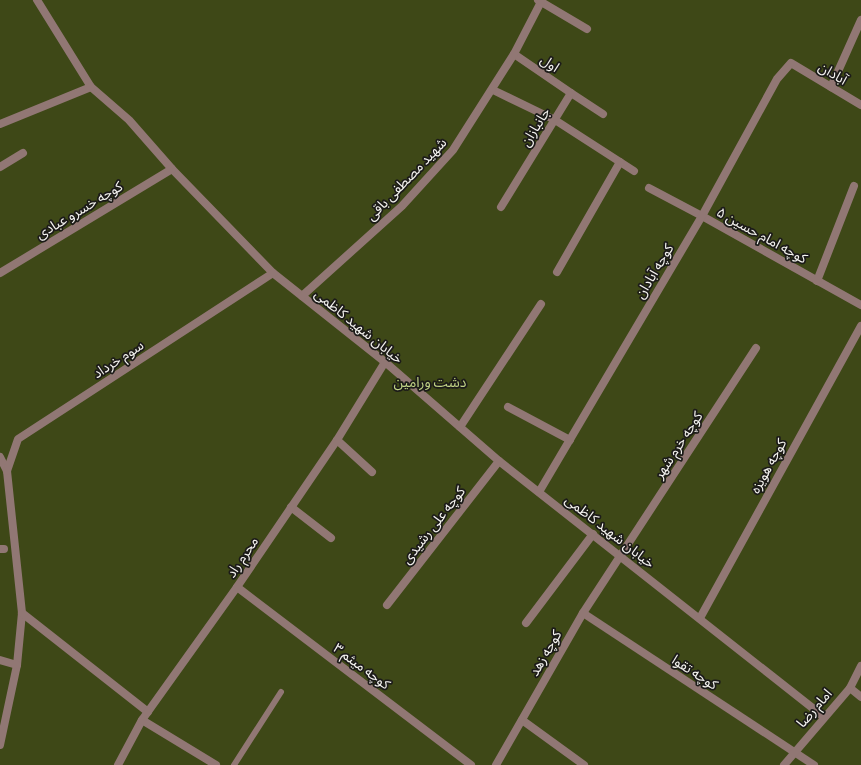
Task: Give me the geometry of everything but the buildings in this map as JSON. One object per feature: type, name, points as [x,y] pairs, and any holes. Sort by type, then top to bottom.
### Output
[{"type":"street","name":"خیابان شهید کاظمی","points":[[37,0],[91,87],[129,120],[172,169],[272,273],[385,362],[499,461],[824,717]]},
{"type":"street","points":[[540,1],[587,29]]},
{"type":"street","name":"شهید مصطفی باقی","points":[[302,296],[402,206],[453,150],[514,54],[540,1]]},
{"type":"street","points":[[830,87],[861,20]]},
{"type":"street","name":"اول","points":[[514,54],[571,93]]},
{"type":"street","name":"آبادان","points":[[791,64],[861,106]]},
{"type":"street","name":"کوچه آبادان","points":[[539,492],[702,216],[777,79],[791,64]]},
{"type":"street","points":[[0,124],[91,87]]},
{"type":"street","points":[[492,90],[555,120],[634,171]]},
{"type":"street","points":[[571,93],[603,114]]},
{"type":"street","name":"جانبازان","points":[[501,207],[571,93]]},
{"type":"street","points":[[0,167],[23,153]]},
{"type":"street","points":[[557,272],[620,162]]},
{"type":"street","name":"کوچه خسرو عبادی","points":[[0,273],[172,169]]},
{"type":"street","points":[[817,281],[854,186]]},
{"type":"street","name":"کوچه امام حسین ۵","points":[[649,188],[861,305]]},
{"type":"street","name":"سوم خرداد","points":[[7,471],[18,439],[272,273]]},
{"type":"street","points":[[460,427],[541,304]]},
{"type":"street","name":"کوچه هویزه","points":[[700,618],[861,326]]},
{"type":"street","name":"کوچه خرم شهر","points":[[621,556],[756,348]]},
{"type":"street","name":"محرم راد","points":[[118,765],[142,720],[237,587],[337,440],[385,362]]},
{"type":"street","points":[[508,407],[570,440]]},
{"type":"street","points":[[337,440],[372,472]]},
{"type":"street","points":[[0,457],[7,471],[22,613],[17,665],[0,745]]},
{"type":"street","name":"کوچه علی رشیدی","points":[[386,605],[499,461]]},
{"type":"street","points":[[291,507],[331,538]]},
{"type":"street","points":[[526,623],[593,534]]},
{"type":"street","name":"کوچه زهد","points":[[496,765],[583,614],[621,556]]},
{"type":"street","name":"کوچه میثم ۳","points":[[237,587],[471,765]]},
{"type":"street","points":[[22,613],[148,712]]},
{"type":"street","name":"کوچه تقوا","points":[[583,614],[814,765]]},
{"type":"street","points":[[0,660],[17,665]]},
{"type":"street","name":"امام رضا","points":[[784,765],[793,752],[850,688],[861,666]]},
{"type":"street","points":[[850,688],[861,697]]},
{"type":"street","points":[[142,720],[216,765]]},
{"type":"street","points":[[522,720],[584,765]]},
{"type":"lane","points":[[234,765],[281,692]]},
{"type":"green space","name":"دشت ورامین","points":[[0,0],[861,0],[861,765],[0,765]]}]
